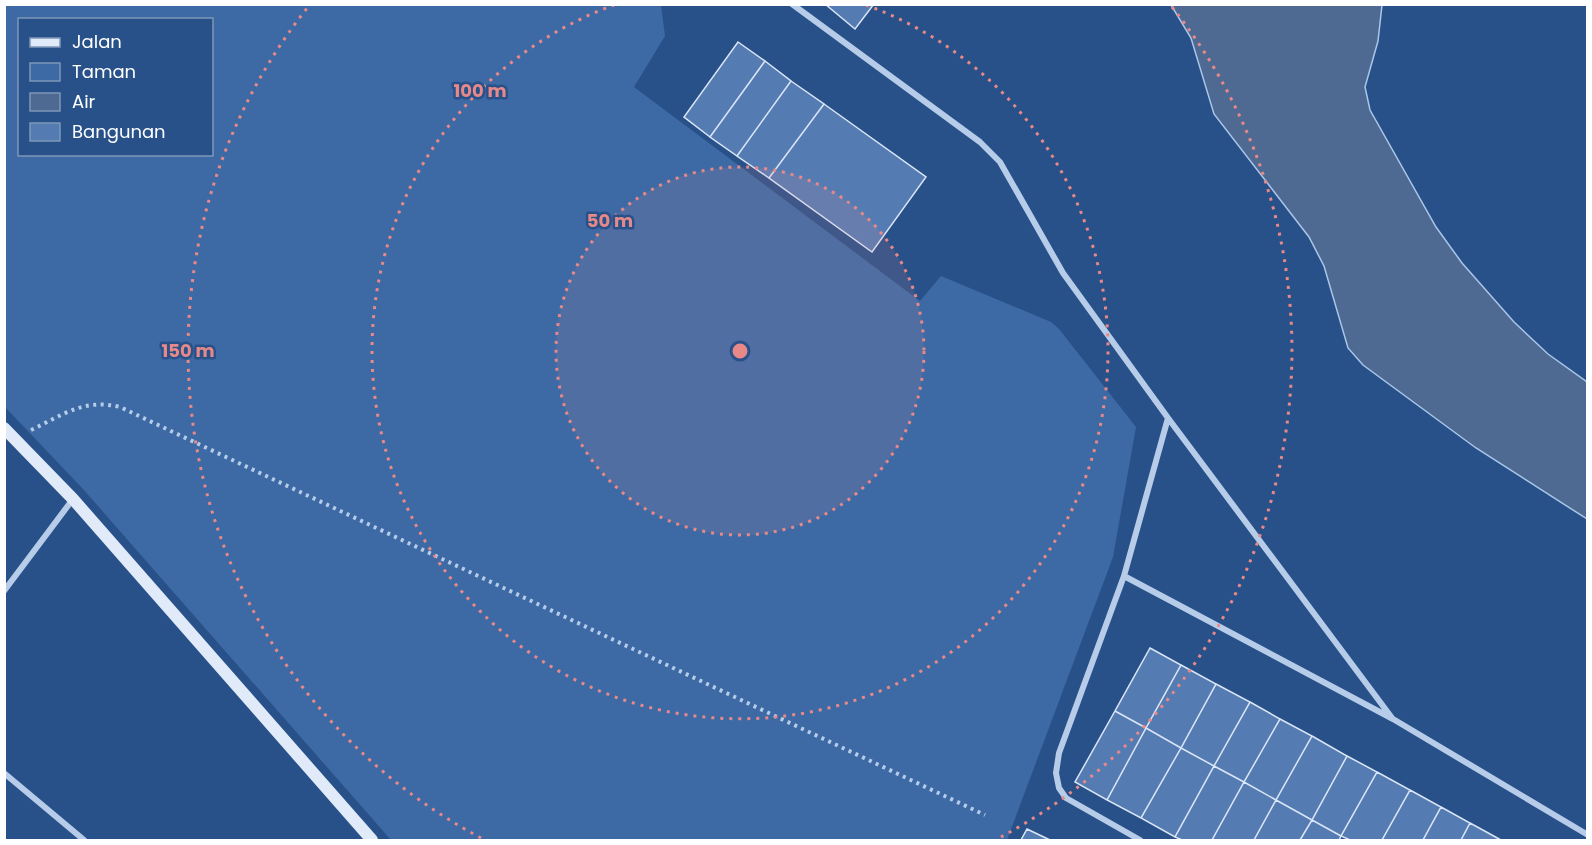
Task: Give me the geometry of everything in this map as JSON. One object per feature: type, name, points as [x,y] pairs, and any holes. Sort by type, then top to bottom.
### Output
[{"type":"main road","points":[[4,428],[73,499],[372,840]]},
{"type":"street","points":[[792,4],[980,142],[1000,162],[1063,273],[1168,418],[1393,719]]},
{"type":"street","points":[[1140,840],[1079,808],[1066,798],[1059,788],[1056,773],[1066,733],[1124,576],[1168,418]]},
{"type":"street","points":[[4,591],[73,499]]},
{"type":"street","points":[[1124,576],[1393,719],[1587,835]]},
{"type":"street","points":[[4,773],[84,840]]},
{"type":"path","points":[[14,438],[81,406],[94,403],[120,407],[985,815]]},
{"type":"green space","points":[[4,5],[661,5],[665,36],[634,87],[920,301],[941,276],[1051,322],[1059,329],[1136,427],[1113,557],[1007,840],[391,840],[83,489],[5,407]]},
{"type":"water","points":[[1171,5],[1382,5],[1378,41],[1365,87],[1370,110],[1436,227],[1462,263],[1514,322],[1548,354],[1587,382],[1587,519],[1476,448],[1363,365],[1348,348],[1324,266],[1309,237],[1214,114],[1191,38]]},
{"type":"building","points":[[825,4],[874,4],[855,29]]},
{"type":"building","points":[[738,42],[765,61],[710,137],[684,117]]},
{"type":"building","points":[[765,61],[791,81],[737,156],[710,137]]},
{"type":"building","points":[[791,81],[824,104],[769,178],[737,156]]},
{"type":"building","points":[[824,104],[926,177],[872,252],[769,178]]},
{"type":"building","points":[[1150,648],[1181,665],[1146,728],[1115,711]]},
{"type":"building","points":[[1181,665],[1216,684],[1181,748],[1146,728]]},
{"type":"building","points":[[1216,684],[1250,702],[1214,766],[1181,748]]},
{"type":"building","points":[[1250,702],[1280,719],[1244,782],[1214,766]]},
{"type":"building","points":[[1115,711],[1146,728],[1107,800],[1075,782]]},
{"type":"building","points":[[1280,719],[1312,736],[1276,800],[1244,782]]},
{"type":"building","points":[[1146,728],[1181,748],[1141,818],[1107,800]]},
{"type":"building","points":[[1312,736],[1347,756],[1312,820],[1276,800]]},
{"type":"building","points":[[1181,748],[1214,766],[1175,837],[1141,818]]},
{"type":"building","points":[[1347,756],[1377,772],[1341,836],[1312,820]]},
{"type":"building","points":[[1214,766],[1244,782],[1212,840],[1182,840],[1175,837]]},
{"type":"building","points":[[1377,772],[1410,790],[1382,840],[1350,840],[1341,836]]},
{"type":"building","points":[[1244,782],[1276,800],[1254,840],[1212,840]]},
{"type":"building","points":[[1410,790],[1441,807],[1423,840],[1382,840]]},
{"type":"building","points":[[1276,800],[1312,820],[1300,840],[1254,840]]},
{"type":"building","points":[[1441,807],[1470,823],[1461,840],[1423,840]]},
{"type":"building","points":[[1312,820],[1341,836],[1339,840],[1300,840]]},
{"type":"building","points":[[1470,823],[1501,840],[1461,840]]},
{"type":"building","points":[[1027,829],[1050,840],[1021,840]]}]
